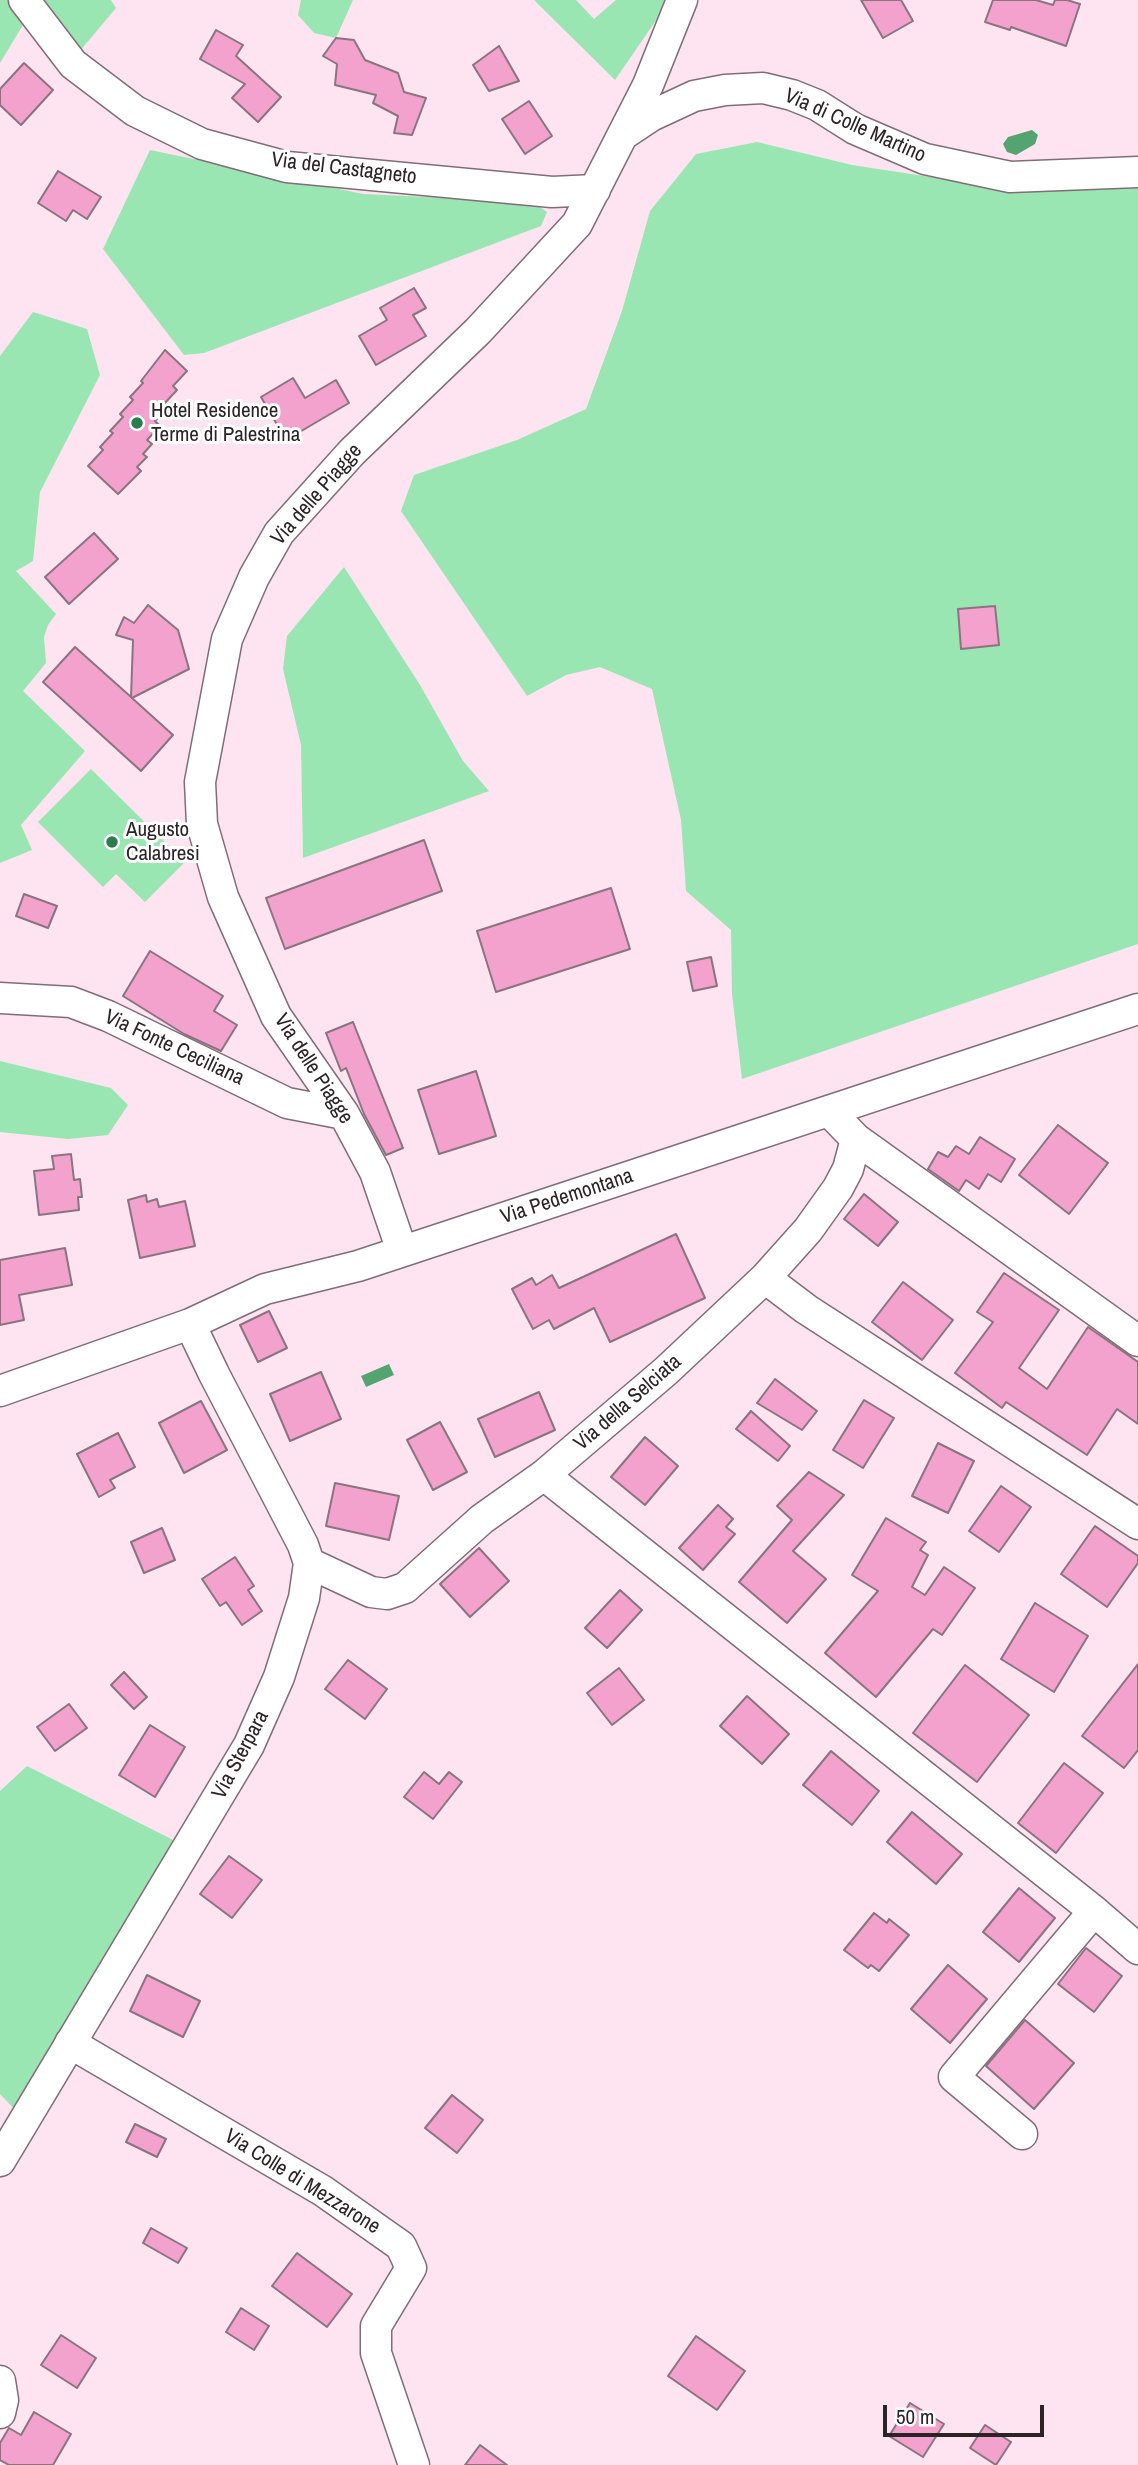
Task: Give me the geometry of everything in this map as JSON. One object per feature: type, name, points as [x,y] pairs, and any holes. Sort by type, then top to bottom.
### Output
[{"type":"street","name":"Via del Castagneto","points":[[24,0],[73,64],[135,111],[202,144],[287,167],[552,192],[594,190]]},
{"type":"street","name":"Via delle Piagge","points":[[402,1251],[375,1172],[344,1114],[276,1016],[223,897],[202,824],[200,782],[227,639],[254,577],[279,533],[352,453],[478,331],[577,224],[648,85],[682,0]]},
{"type":"street","name":"Via di Colle Martino","points":[[622,135],[651,116],[694,96],[724,90],[763,88],[817,105],[855,129],[925,159],[1010,177],[1138,172]]},
{"type":"street","name":"Via Fonte Ceciliana","points":[[0,998],[71,1002],[108,1016],[287,1103],[344,1114]]},
{"type":"street","name":"Via Pedemontana","points":[[0,1391],[190,1324],[265,1289],[347,1269],[1138,1009]]},
{"type":"street","points":[[830,1111],[856,1139],[1138,1341]]},
{"type":"street","name":"Via della Selciata","points":[[309,1563],[371,1592],[395,1592],[414,1581],[495,1509],[544,1475],[694,1346],[765,1278],[808,1230],[838,1188],[848,1168],[856,1139]]},
{"type":"street","points":[[765,1278],[806,1309],[1138,1524]]},
{"type":"street","name":"Via Sterpara","points":[[0,2161],[249,1745],[271,1699],[304,1598],[309,1563],[300,1537],[190,1324]]},
{"type":"street","points":[[544,1475],[1094,1911],[1138,1949]]},
{"type":"street","points":[[1021,2134],[954,2077],[1094,1911]]},
{"type":"street","name":"Via Colle di Mezzarone","points":[[71,2043],[323,2191],[401,2246],[411,2268],[376,2326],[376,2353],[414,2465]]},
{"type":"street","points":[[0,2381],[4,2400],[0,2413]]},
{"type":"shaded area","points":[[0,0],[8,0],[23,25],[0,63]]},
{"type":"shaded area","points":[[35,0],[111,0],[116,8],[79,52]]},
{"type":"shaded area","points":[[301,0],[353,0],[336,38],[314,33],[298,15]]},
{"type":"shaded area","points":[[534,0],[576,0],[594,19],[616,0],[670,0],[615,80]]},
{"type":"shaded area","points":[[1032,130],[1038,135],[1035,144],[1016,155],[1007,152],[1003,144],[1008,137]]},
{"type":"shaded area","points":[[757,142],[852,165],[989,186],[1138,181],[1138,944],[742,1079],[732,994],[731,930],[686,891],[681,820],[652,689],[600,667],[566,675],[527,696],[401,511],[414,475],[517,440],[586,409],[622,311],[650,211],[696,154]]},
{"type":"shaded area","points":[[150,150],[363,194],[533,202],[547,212],[541,226],[204,353],[184,355],[103,249]]},
{"type":"shaded area","points":[[33,312],[87,329],[100,375],[40,492],[33,561],[16,571],[56,614],[44,637],[46,663],[23,691],[85,751],[21,825],[32,850],[0,863],[0,356]]},
{"type":"shaded area","points":[[344,567],[420,685],[463,761],[489,791],[303,858],[301,745],[283,669],[287,636]]},
{"type":"shaded area","name":"Augusto Calabresi","points":[[91,769],[185,862],[145,902],[116,874],[103,887],[38,822]]},
{"type":"shaded area","points":[[0,1061],[111,1088],[128,1105],[108,1135],[68,1139],[0,1132]]},
{"type":"shaded area","points":[[389,1364],[394,1375],[366,1387],[361,1376]]},
{"type":"shaded area","points":[[27,1766],[179,1843],[19,2114],[0,2094],[0,1791]]},
{"type":"building","points":[[861,0],[901,0],[913,21],[883,38]]},
{"type":"building","points":[[993,0],[1036,0],[1053,5],[1055,0],[1067,0],[1080,4],[1066,46],[1011,27],[1010,30],[985,22]]},
{"type":"building","points":[[216,30],[243,45],[236,56],[281,97],[258,122],[232,98],[245,84],[200,59]]},
{"type":"building","points":[[336,38],[354,40],[365,60],[398,73],[404,92],[426,98],[412,135],[394,133],[398,116],[373,103],[376,95],[335,85],[337,64],[323,56]]},
{"type":"building","points":[[499,46],[519,81],[489,91],[473,65]]},
{"type":"building","points":[[24,63],[53,90],[21,125],[0,105],[0,89]]},
{"type":"building","points":[[529,101],[552,136],[525,154],[502,119]]},
{"type":"building","points":[[58,171],[101,197],[87,219],[73,210],[66,221],[38,203]]},
{"type":"building","points":[[414,288],[426,308],[413,315],[426,336],[376,365],[359,336],[387,320],[380,308]]},
{"type":"building","name":"Hotel Residence Terme di Palestrina","points":[[165,350],[187,371],[173,386],[177,390],[163,405],[166,409],[155,421],[160,426],[147,440],[152,444],[143,454],[147,457],[137,467],[141,471],[118,494],[88,466],[103,450],[100,447],[123,417],[120,414],[133,400],[130,397]]},
{"type":"building","points":[[293,378],[305,398],[336,380],[349,403],[286,440],[261,397]]},
{"type":"building","points":[[94,533],[118,559],[69,604],[45,577]]},
{"type":"building","points":[[148,605],[178,630],[189,669],[132,698],[173,735],[141,771],[43,682],[75,647],[131,697],[133,640],[116,635],[124,617],[134,623]]},
{"type":"building","points":[[995,606],[999,645],[961,649],[958,609]]},
{"type":"building","points":[[424,840],[442,891],[285,949],[266,898]]},
{"type":"building","points":[[611,888],[630,949],[496,992],[477,931]]},
{"type":"building","points":[[24,894],[57,906],[48,928],[16,916]]},
{"type":"building","points":[[150,951],[223,996],[214,1011],[237,1025],[221,1051],[184,1034],[123,996]]},
{"type":"building","points":[[711,957],[717,986],[693,991],[687,962]]},
{"type":"building","points":[[353,1022],[403,1148],[386,1155],[364,1114],[346,1068],[341,1071],[326,1033]]},
{"type":"building","points":[[476,1071],[496,1136],[439,1154],[418,1090]]},
{"type":"building","points":[[1058,1125],[1108,1163],[1069,1214],[1019,1175]]},
{"type":"building","points":[[980,1137],[1015,1159],[1001,1182],[988,1174],[979,1189],[966,1180],[959,1191],[928,1169],[938,1152],[948,1157],[956,1146],[969,1154]]},
{"type":"building","points":[[71,1154],[74,1180],[80,1179],[82,1197],[78,1197],[79,1210],[39,1215],[34,1171],[54,1169],[52,1156]]},
{"type":"building","points":[[864,1194],[898,1222],[878,1246],[844,1219]]},
{"type":"building","points":[[146,1195],[147,1202],[157,1199],[159,1207],[185,1201],[195,1246],[140,1258],[128,1200]]},
{"type":"building","points":[[676,1234],[705,1298],[610,1342],[594,1308],[554,1329],[549,1320],[533,1329],[512,1289],[532,1278],[536,1285],[552,1275],[559,1288]]},
{"type":"building","points":[[65,1248],[72,1285],[19,1295],[24,1320],[0,1325],[0,1260]]},
{"type":"building","points":[[1004,1273],[1059,1310],[1019,1368],[1047,1389],[1088,1327],[1138,1362],[1138,1424],[1117,1409],[1087,1455],[1006,1402],[1002,1408],[955,1373],[993,1322],[977,1312]]},
{"type":"building","points":[[903,1282],[953,1320],[922,1360],[872,1322]]},
{"type":"building","points":[[269,1311],[287,1348],[258,1362],[240,1325]]},
{"type":"building","points":[[321,1372],[341,1419],[290,1441],[270,1394]]},
{"type":"building","points":[[775,1379],[817,1411],[802,1430],[757,1403]]},
{"type":"building","points":[[539,1392],[555,1430],[495,1457],[478,1419]]},
{"type":"building","points":[[864,1400],[894,1418],[863,1468],[833,1450]]},
{"type":"building","points":[[201,1401],[227,1450],[184,1473],[159,1423]]},
{"type":"building","points":[[751,1411],[790,1446],[778,1461],[736,1429]]},
{"type":"building","points":[[440,1422],[467,1472],[433,1490],[407,1440]]},
{"type":"building","points":[[118,1433],[135,1467],[110,1480],[115,1488],[99,1497],[77,1454]]},
{"type":"building","points":[[645,1437],[678,1466],[645,1505],[611,1477]]},
{"type":"building","points":[[938,1443],[974,1461],[948,1513],[912,1496]]},
{"type":"building","points":[[809,1472],[844,1495],[793,1551],[826,1579],[787,1623],[739,1582],[792,1520],[777,1506]]},
{"type":"building","points":[[335,1483],[399,1496],[389,1540],[326,1526]]},
{"type":"building","points":[[1001,1486],[1031,1507],[999,1552],[969,1531]]},
{"type":"building","points":[[718,1505],[733,1519],[726,1527],[735,1534],[703,1570],[679,1548]]},
{"type":"building","points":[[886,1518],[926,1542],[920,1550],[928,1555],[912,1587],[925,1595],[944,1567],[975,1588],[942,1635],[933,1629],[876,1697],[825,1653],[878,1591],[852,1575]]},
{"type":"building","points":[[1095,1526],[1138,1556],[1138,1563],[1107,1607],[1061,1574]]},
{"type":"building","points":[[162,1528],[175,1560],[144,1573],[131,1542]]},
{"type":"building","points":[[479,1548],[509,1581],[470,1617],[440,1584]]},
{"type":"building","points":[[235,1557],[254,1586],[248,1590],[262,1611],[242,1625],[226,1602],[220,1606],[202,1579]]},
{"type":"building","points":[[620,1590],[642,1610],[607,1648],[585,1628]]},
{"type":"building","points":[[1035,1603],[1088,1636],[1054,1692],[1001,1659]]},
{"type":"building","points":[[348,1660],[387,1689],[365,1719],[325,1689]]},
{"type":"building","points":[[1138,1664],[1138,1750],[1124,1768],[1082,1736]]},
{"type":"building","points":[[965,1665],[1029,1715],[977,1782],[913,1733]]},
{"type":"building","points":[[619,1668],[644,1700],[612,1725],[587,1693]]},
{"type":"building","points":[[124,1672],[147,1697],[134,1709],[111,1685]]},
{"type":"building","points":[[747,1696],[789,1734],[762,1764],[720,1726]]},
{"type":"building","points":[[69,1704],[87,1728],[55,1751],[37,1727]]},
{"type":"building","points":[[150,1725],[185,1747],[155,1797],[119,1775]]},
{"type":"building","points":[[831,1751],[879,1791],[852,1825],[803,1785]]},
{"type":"building","points":[[1064,1763],[1103,1793],[1056,1853],[1018,1823]]},
{"type":"building","points":[[424,1772],[439,1784],[449,1772],[462,1782],[433,1819],[404,1797]]},
{"type":"building","points":[[912,1812],[962,1854],[936,1884],[887,1842]]},
{"type":"building","points":[[229,1856],[262,1880],[232,1918],[200,1894]]},
{"type":"building","points":[[1019,1888],[1055,1918],[1019,1962],[983,1932]]},
{"type":"building","points":[[874,1913],[887,1923],[889,1919],[909,1935],[879,1971],[871,1965],[868,1968],[844,1950]]},
{"type":"building","points":[[1086,1948],[1122,1976],[1094,2012],[1058,1984]]},
{"type":"building","points":[[948,1965],[987,1999],[950,2043],[911,2009]]},
{"type":"building","points":[[147,1975],[200,2001],[183,2037],[130,2011]]},
{"type":"building","points":[[1025,2020],[1074,2063],[1034,2109],[986,2066]]},
{"type":"building","points":[[452,2095],[483,2120],[457,2153],[425,2128]]},
{"type":"building","points":[[135,2124],[166,2139],[157,2157],[126,2142]]},
{"type":"building","points":[[151,2228],[187,2248],[178,2263],[143,2243]]},
{"type":"building","points":[[297,2253],[352,2294],[327,2327],[272,2286]]},
{"type":"building","points":[[241,2308],[269,2326],[254,2350],[226,2332]]},
{"type":"building","points":[[61,2335],[96,2358],[77,2388],[41,2365]]},
{"type":"building","points":[[696,2336],[745,2371],[717,2410],[668,2376]]},
{"type":"building","points":[[910,2403],[944,2424],[923,2457],[889,2436]]},
{"type":"building","points":[[34,2412],[71,2434],[53,2465],[9,2465],[0,2460],[0,2443],[9,2428],[21,2435]]},
{"type":"building","points":[[985,2425],[1011,2442],[996,2465],[970,2448]]},
{"type":"building","points":[[480,2445],[507,2465],[465,2465]]},
{"type":"place","name":"Hotel Residence Terme di Palestrina","points":[[137,423]]},
{"type":"place","name":"Augusto Calabresi","points":[[112,842]]}]
